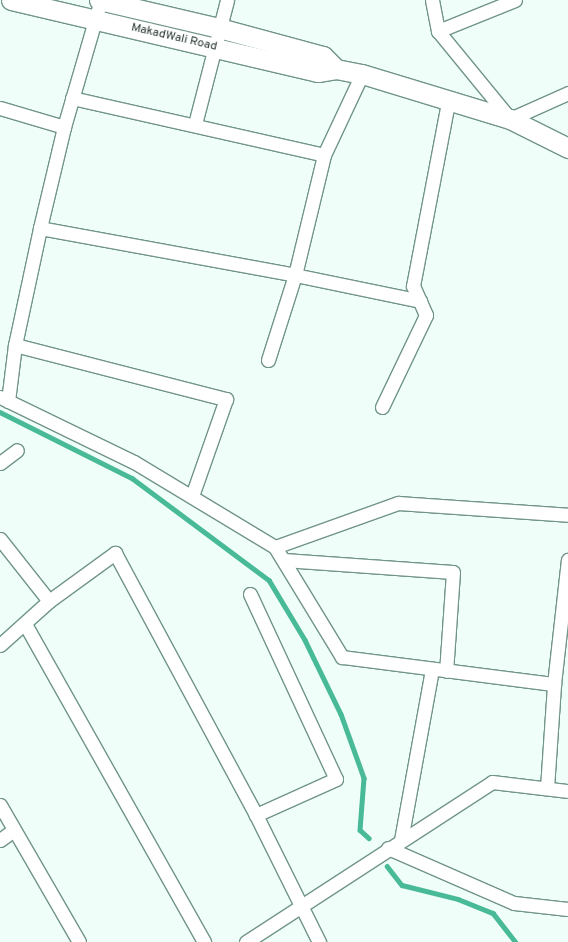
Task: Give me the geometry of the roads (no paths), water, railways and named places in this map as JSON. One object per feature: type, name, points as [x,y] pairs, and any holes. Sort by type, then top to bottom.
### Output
[{"type":"street","name":"MakadWali Road","points":[[12,0],[318,72],[336,69],[362,74],[448,102],[510,119],[568,148]]},
{"type":"street","name":"MakadWali Road","points":[[100,0],[219,28],[323,56],[336,69]]},
{"type":"street","points":[[100,0],[97,20],[64,126],[40,228],[4,399],[134,462],[275,546],[342,657],[554,684]]},
{"type":"street","points":[[195,124],[213,48],[227,0]]},
{"type":"street","points":[[432,0],[438,31],[510,119],[568,93]]},
{"type":"street","points":[[438,31],[515,0]]},
{"type":"street","points":[[268,360],[295,275],[324,155],[362,74]]},
{"type":"street","points":[[72,98],[195,124],[324,155]]},
{"type":"street","points":[[382,408],[426,314],[413,286],[448,102]]},
{"type":"street","points":[[0,108],[64,126]]},
{"type":"street","points":[[40,228],[295,275],[420,301]]},
{"type":"street","points":[[15,345],[226,399],[192,496]]},
{"type":"street","points":[[0,463],[17,450]]},
{"type":"street","points":[[275,546],[398,503],[568,515]]},
{"type":"street","points":[[0,539],[49,601]]},
{"type":"street","points":[[0,645],[49,601],[115,554],[256,815],[319,942]]},
{"type":"street","points":[[284,560],[453,572],[446,671]]},
{"type":"street","points":[[547,788],[554,684],[568,560]]},
{"type":"street","points":[[250,594],[336,778],[256,815]]},
{"type":"street","points":[[25,624],[204,942]]},
{"type":"street","points":[[401,840],[432,669]]},
{"type":"street","points":[[246,942],[300,904],[492,782],[568,791]]},
{"type":"street","points":[[0,805],[77,941]]},
{"type":"street","points":[[0,840],[14,830]]},
{"type":"street","points":[[388,848],[514,903],[568,909]]},
{"type":"waterway","points":[[0,412],[132,478],[269,580],[305,640],[341,714],[364,778],[360,830],[369,838]]},
{"type":"waterway","points":[[387,866],[402,885],[458,899],[493,913],[516,942]]}]
